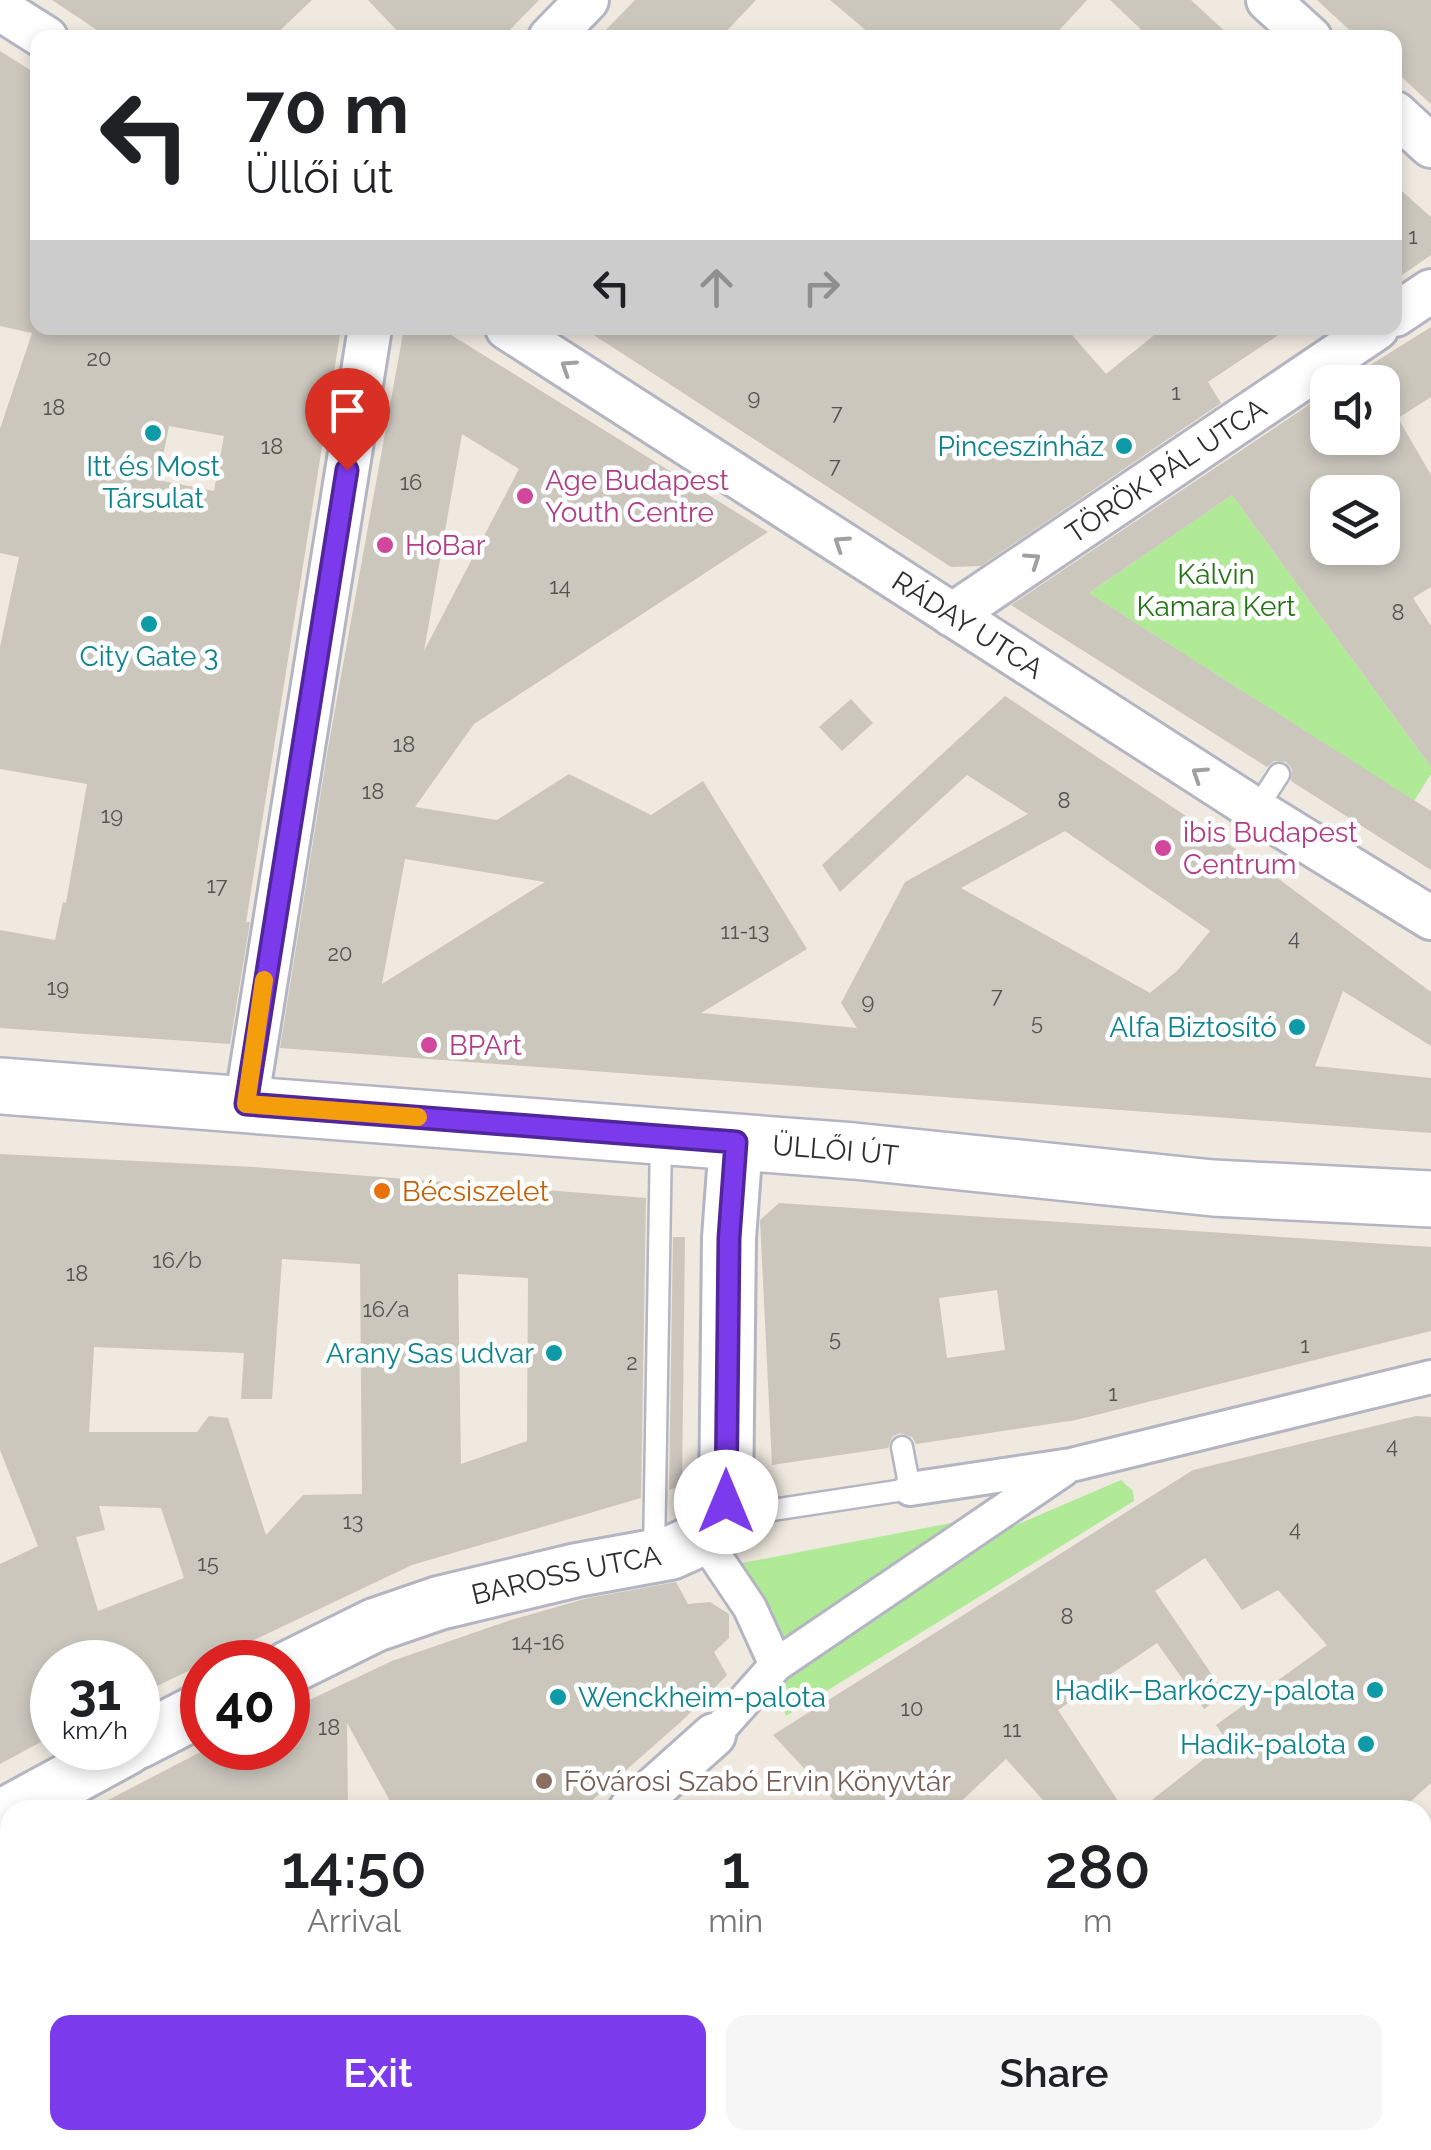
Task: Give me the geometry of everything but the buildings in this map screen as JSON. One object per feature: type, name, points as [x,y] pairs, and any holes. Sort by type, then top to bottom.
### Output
[{"type":"main road","name":"ÜLLŐI ÚT","points":[[0,1086],[736,1142],[1212,1188],[1431,1199]]},
{"type":"street","points":[[558,30],[587,0]]},
{"type":"street","points":[[1268,0],[1301,30]]},
{"type":"street","points":[[0,9],[33,30]]},
{"type":"street","points":[[1402,120],[1431,146]]},
{"type":"street","points":[[1402,310],[1431,290]]},
{"type":"street","points":[[246,1104],[369,335]]},
{"type":"street","name":"RÁDAY UTCA","points":[[518,335],[1256,810],[1431,918]]},
{"type":"street","name":"TÖRÖK PÁL UTCA","points":[[952,615],[1366,335]]},
{"type":"street","points":[[726,1502],[729,1254],[736,1142]]},
{"type":"street","points":[[910,1489],[1070,1465],[1431,1378]]},
{"type":"street","points":[[641,1800],[714,1735],[776,1665],[1070,1465]]},
{"type":"street","name":"BAROSS UTCA","points":[[310,1657],[375,1625],[438,1603],[670,1553],[699,1540],[714,1527],[726,1502]]},
{"type":"street","points":[[714,1556],[750,1608],[776,1665]]},
{"type":"street","points":[[32,1800],[87,1770]]},
{"type":"lane","points":[[1256,810],[1279,774]]},
{"type":"lane","points":[[654,1556],[661,1136]]},
{"type":"lane","points":[[726,1502],[760,1512],[910,1489],[902,1446]]},
{"type":"green space","name":"Kálvin Kamara Kert","points":[[1232,495],[1431,767],[1431,774],[1414,801],[1089,593]]},
{"type":"green space","points":[[1121,1480],[1133,1491],[1134,1501],[786,1716],[737,1564],[972,1519],[988,1537]]},
{"type":"slow traffic","points":[[264,980],[246,1104],[418,1117]]},
{"type":"place","name":"Itt és Most Társulat","points":[[153,433]]},
{"type":"place","name":"Pinceszínház","points":[[1124,446]]},
{"type":"place","name":"Age Budapest Youth Centre","points":[[525,496]]},
{"type":"place","name":"HoBar","points":[[385,545]]},
{"type":"place","name":"City Gate 3","points":[[149,624]]},
{"type":"place","name":"ibis Budapest Centrum","points":[[1163,848]]},
{"type":"place","name":"Alfa Biztosító","points":[[1297,1027]]},
{"type":"place","name":"BPArt","points":[[429,1045]]},
{"type":"place","name":"Bécsiszelet","points":[[382,1191]]},
{"type":"place","name":"Arany Sas udvar","points":[[554,1353]]},
{"type":"place","name":"Hadik–Barkóczy-palota","points":[[1375,1690]]},
{"type":"place","name":"Wenckheim-palota","points":[[558,1697]]},
{"type":"place","name":"Hadik-palota","points":[[1366,1744]]},
{"type":"place","name":"Fővárosi Szabó Ervin Könyvtár","points":[[544,1781]]},
{"type":"route","points":[[347,470],[246,1104],[736,1142],[729,1238],[726,1502]]}]
